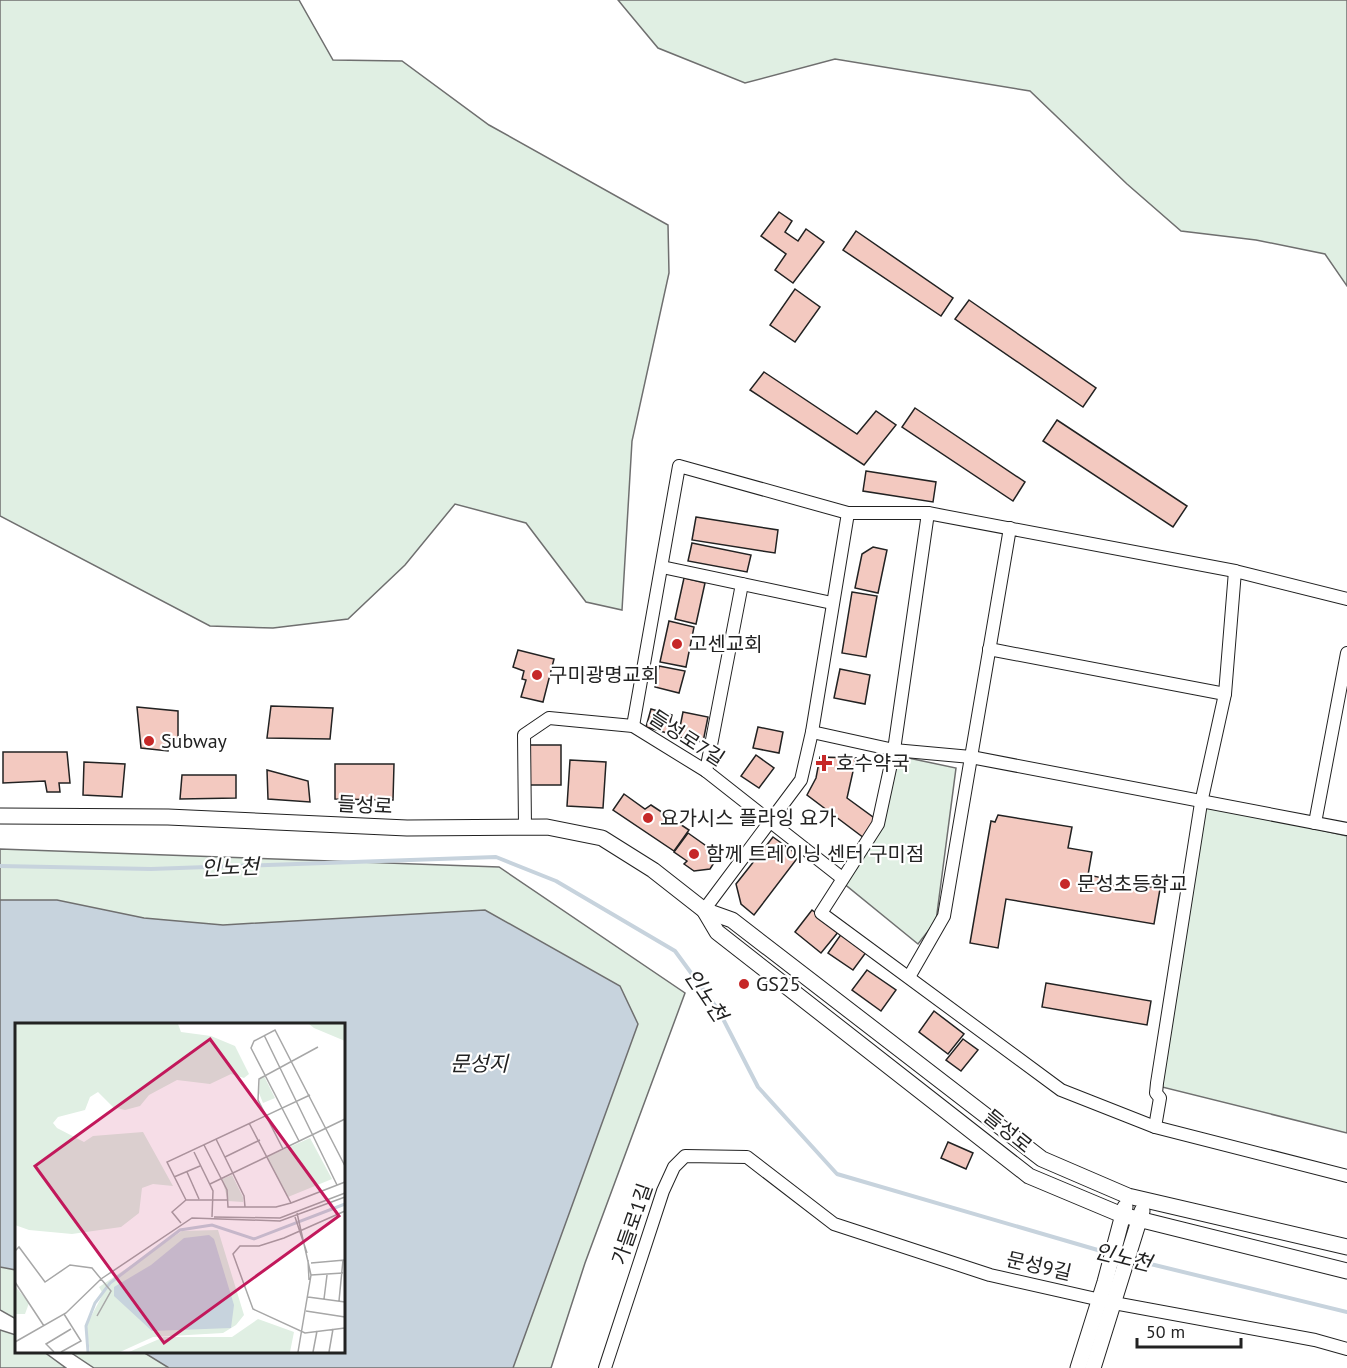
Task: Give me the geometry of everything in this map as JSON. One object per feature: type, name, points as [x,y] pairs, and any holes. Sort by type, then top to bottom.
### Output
[{"type":"street","points":[[633,726],[679,466],[848,513],[928,513],[1235,571],[1347,599]]},
{"type":"street","points":[[704,910],[768,821],[801,780],[812,732],[848,513]]},
{"type":"street","points":[[928,513],[894,750],[878,824],[821,913],[1061,1090],[1155,1127],[1347,1176]]},
{"type":"street","points":[[909,977],[944,916],[1010,528]]},
{"type":"street","points":[[662,567],[832,603]]},
{"type":"street","points":[[1155,1127],[1160,1098],[1156,1093],[1157,1083],[1201,803],[1225,694],[1235,571]]},
{"type":"street","points":[[706,771],[742,584]]},
{"type":"street","points":[[989,649],[1225,694]]},
{"type":"street","points":[[1315,823],[1347,653]]},
{"type":"street","name":"들성로7길","points":[[525,826],[524,735],[549,718],[633,726],[706,771],[842,878]]},
{"type":"street","points":[[812,732],[894,750],[971,757],[1201,803],[1347,829]]},
{"type":"street","name":"들성로","points":[[0,816],[168,817],[407,828],[525,826],[548,827],[602,838],[653,870],[704,910],[732,920],[1042,1159],[1128,1196],[1347,1247]]},
{"type":"street","name":"들성로","points":[[704,910],[717,932],[1029,1176],[1129,1225],[1347,1271]]},
{"type":"street","name":"가들로1길","points":[[605,1368],[663,1191],[674,1167],[685,1156],[747,1157]]},
{"type":"street","name":"문성9길","points":[[747,1157],[834,1224],[990,1275],[1107,1302],[1315,1340],[1347,1349]]},
{"type":"street","points":[[1128,1196],[1129,1225]]},
{"type":"street","points":[[1093,1368],[1107,1302],[1129,1225],[1145,1199]]},
{"type":"street","points":[[1078,1368],[1107,1302]]},
{"type":"green space","points":[[0,0],[299,0],[333,60],[402,61],[489,125],[668,225],[669,273],[632,441],[622,610],[586,602],[526,523],[455,504],[405,565],[348,619],[273,628],[210,626],[0,516]]},
{"type":"green space","points":[[618,0],[1347,0],[1347,286],[1325,254],[1256,240],[1181,231],[1127,184],[1030,91],[835,59],[745,83],[658,48]]},
{"type":"green space","points":[[894,755],[956,768],[936,921],[918,944],[842,882],[879,825]]},
{"type":"green space","points":[[1201,803],[1347,836],[1347,1133],[1162,1087]]},
{"type":"green space","name":"문성지","points":[[0,849],[499,867],[685,993],[585,1263],[551,1368],[94,1368],[72,1353],[345,1353],[345,1023],[15,1023],[15,1318],[0,1310]]},
{"type":"green space","points":[[0,1330],[15,1335],[15,1353],[45,1353],[66,1368],[0,1368]]},
{"type":"water","name":"문성지","points":[[0,900],[57,900],[144,918],[223,925],[485,910],[620,986],[638,1024],[513,1368],[169,1368],[145,1353],[345,1353],[345,1023],[15,1023],[15,1270],[0,1267]]},
{"type":"building","points":[[779,212],[792,221],[785,232],[798,241],[806,229],[824,242],[793,283],[775,270],[786,254],[761,236]]},
{"type":"building","points":[[856,231],[953,298],[941,316],[843,250]]},
{"type":"building","points":[[795,289],[820,307],[795,342],[770,325]]},
{"type":"building","points":[[969,300],[1096,388],[1083,407],[955,319]]},
{"type":"building","points":[[764,372],[857,434],[876,411],[896,425],[864,465],[750,390]]},
{"type":"building","points":[[915,408],[1025,482],[1013,501],[902,427]]},
{"type":"building","points":[[1057,420],[1187,506],[1173,527],[1043,441]]},
{"type":"building","points":[[866,471],[936,482],[933,502],[863,491]]},
{"type":"building","points":[[696,517],[778,530],[775,553],[692,540]]},
{"type":"building","points":[[692,543],[751,555],[747,572],[688,561]]},
{"type":"building","points":[[873,547],[887,550],[878,593],[855,588],[862,554]]},
{"type":"building","points":[[684,578],[705,583],[696,624],[675,619]]},
{"type":"building","points":[[852,592],[877,596],[866,657],[842,653]]},
{"type":"building","name":"고센교회","points":[[669,621],[694,627],[686,667],[660,662]]},
{"type":"building","name":"구미광명교회","points":[[518,650],[554,659],[543,702],[521,697],[526,680],[522,679],[524,671],[513,667]]},
{"type":"building","points":[[659,666],[685,671],[679,693],[655,687]]},
{"type":"building","points":[[840,669],[870,675],[865,704],[834,698]]},
{"type":"building","points":[[271,706],[333,708],[330,739],[267,738]]},
{"type":"building","points":[[137,707],[178,711],[178,739],[168,738],[168,751],[141,748]]},
{"type":"building","points":[[651,709],[672,715],[667,733],[646,727]]},
{"type":"building","points":[[683,712],[708,717],[703,742],[678,737]]},
{"type":"building","points":[[758,727],[783,732],[779,753],[753,748]]},
{"type":"building","points":[[524,745],[561,745],[561,785],[524,785]]},
{"type":"building","points":[[3,752],[67,752],[70,783],[59,783],[60,792],[47,792],[45,781],[3,783]]},
{"type":"building","points":[[756,755],[774,768],[759,788],[741,776]]},
{"type":"building","points":[[820,757],[856,758],[847,798],[877,820],[864,838],[807,795],[816,778]]},
{"type":"building","points":[[570,760],[606,762],[603,808],[567,806]]},
{"type":"building","points":[[84,762],[125,764],[122,797],[83,795]]},
{"type":"building","points":[[335,764],[394,764],[393,800],[335,799]]},
{"type":"building","points":[[267,770],[308,781],[310,802],[268,799]]},
{"type":"building","points":[[182,775],[236,775],[236,798],[180,799]]},
{"type":"building","points":[[624,794],[645,809],[651,805],[689,830],[674,851],[613,810]]},
{"type":"building","points":[[998,815],[1072,827],[1068,848],[1092,852],[1088,875],[1108,879],[1107,884],[1136,889],[1137,884],[1160,889],[1154,924],[1006,899],[998,948],[970,943],[991,821],[995,822]]},
{"type":"building","points":[[688,833],[719,855],[710,869],[694,871],[684,864],[687,861],[674,852]]},
{"type":"building","points":[[773,837],[799,856],[754,915],[741,904],[736,884]]},
{"type":"building","points":[[812,910],[839,931],[821,953],[795,932]]},
{"type":"building","points":[[842,933],[867,951],[853,970],[828,953]]},
{"type":"building","points":[[867,970],[896,990],[881,1011],[852,990]]},
{"type":"building","points":[[1046,983],[1151,1001],[1147,1025],[1042,1007]]},
{"type":"building","points":[[934,1011],[964,1034],[948,1054],[919,1032]]},
{"type":"building","points":[[963,1039],[978,1050],[961,1071],[946,1060]]},
{"type":"building","points":[[948,1142],[973,1153],[966,1169],[941,1158]]},
{"type":"waterway","name":"인노천","points":[[0,866],[151,869],[496,857],[556,881],[675,951],[719,1011],[758,1087],[837,1174],[1108,1253]]},
{"type":"waterway","name":"인노천","points":[[1130,1259],[1347,1312]]},
{"type":"place","name":"고센교회","points":[[677,644]]},
{"type":"place","name":"구미광명교회","points":[[537,675]]},
{"type":"place","name":"Subway","points":[[149,741]]},
{"type":"place","name":"호수약국","points":[[824,763]]},
{"type":"place","name":"요가시스 플라잉 요가","points":[[648,818]]},
{"type":"place","name":"함께 트레이닝 센터 구미점","points":[[694,854]]},
{"type":"place","name":"문성초등학교","points":[[1065,884]]},
{"type":"place","name":"GS25","points":[[744,984]]}]
